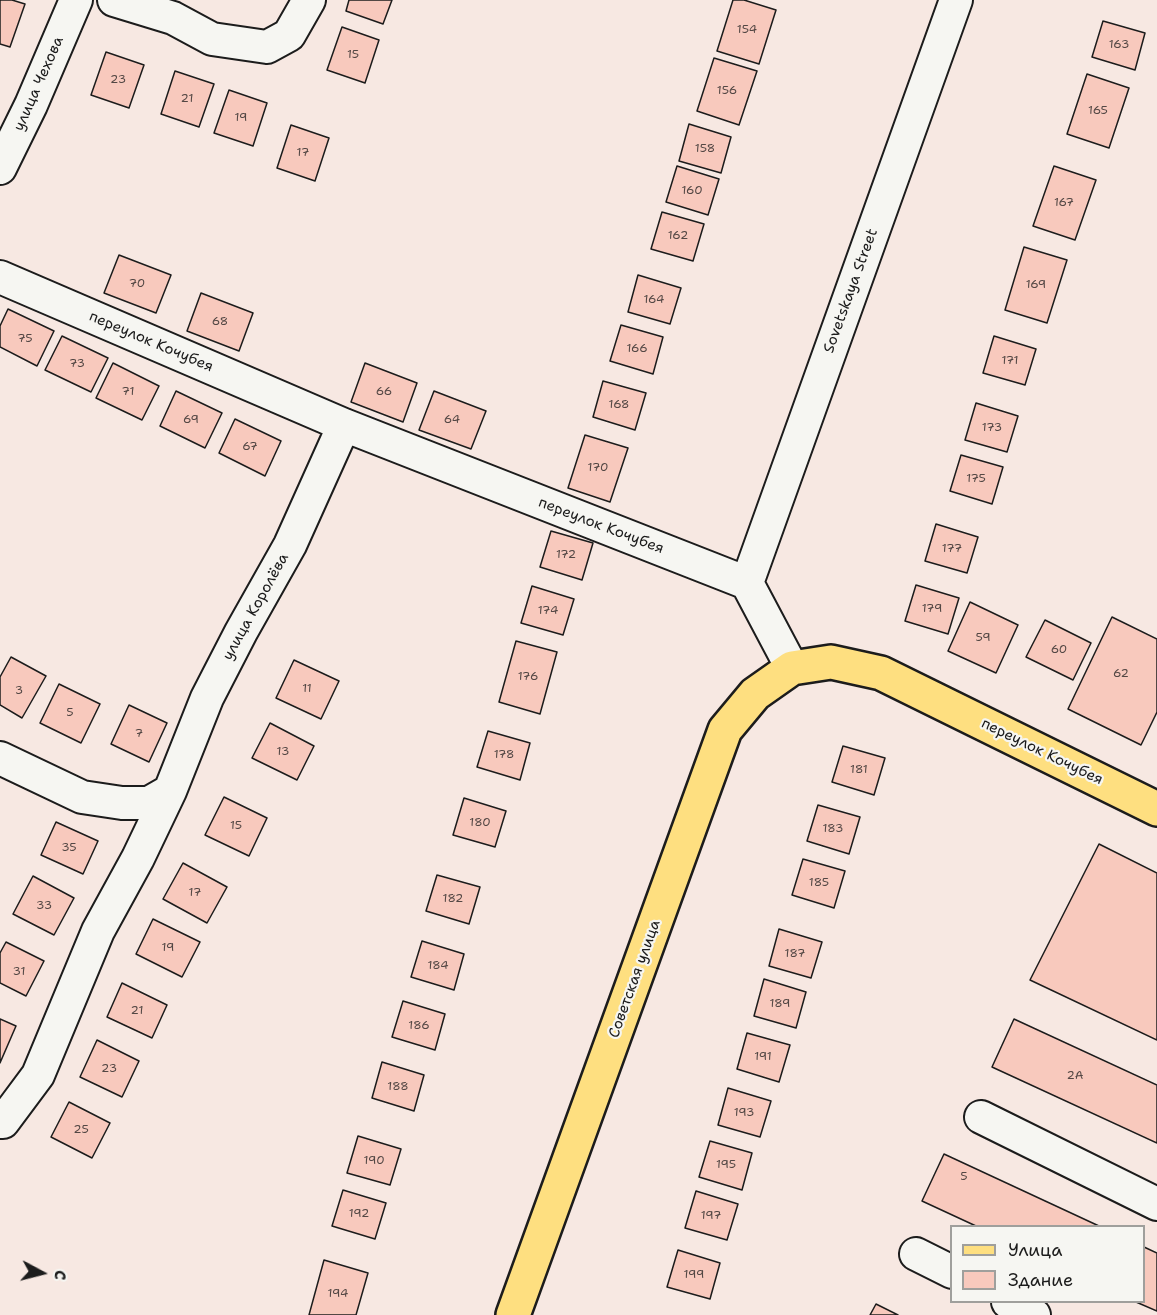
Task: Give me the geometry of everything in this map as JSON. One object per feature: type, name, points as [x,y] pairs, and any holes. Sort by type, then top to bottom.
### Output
[{"type":"main road","name":"переулок Кочубея","points":[[792,668],[831,662],[881,673],[1157,809]]},
{"type":"main road","name":"Советская улица","points":[[513,1315],[725,730],[755,694],[792,668]]},
{"type":"street","name":"улица Чехова","points":[[0,168],[31,105],[76,0]]},
{"type":"street","points":[[114,0],[172,18],[212,39],[267,47],[289,35],[309,0]]},
{"type":"street","name":"Sovetskaya Street","points":[[747,583],[956,0]]},
{"type":"street","name":"переулок Кочубея","points":[[0,277],[344,425],[747,583]]},
{"type":"street","name":"улица Королёва","points":[[0,1122],[3,1122],[38,1075],[98,931],[138,858],[170,791],[207,698],[290,545],[344,425]]},
{"type":"street","points":[[747,583],[792,668]]},
{"type":"street","points":[[0,758],[82,797],[122,803],[149,803],[170,791]]},
{"type":"street","points":[[981,1118],[1157,1204]]},
{"type":"street","points":[[916,1254],[950,1271]]},
{"type":"street","points":[[1010,1303],[1034,1315]]},
{"type":"building","points":[[0,0],[12,0],[25,4],[10,47],[0,44]]},
{"type":"building","points":[[349,0],[392,0],[383,24],[346,11]]},
{"type":"building","points":[[733,0],[744,0],[776,10],[759,64],[717,51]]},
{"type":"building","points":[[1103,21],[1145,33],[1135,70],[1092,57]]},
{"type":"building","points":[[342,27],[379,40],[365,83],[327,70]]},
{"type":"building","points":[[106,52],[144,65],[129,108],[91,95]]},
{"type":"building","points":[[714,58],[757,71],[739,125],[697,111]]},
{"type":"building","points":[[175,71],[214,84],[199,127],[161,114]]},
{"type":"building","points":[[1087,74],[1129,88],[1109,148],[1067,134]]},
{"type":"building","points":[[229,90],[267,103],[253,146],[214,133]]},
{"type":"building","points":[[689,124],[731,137],[721,173],[679,161]]},
{"type":"building","points":[[291,125],[329,138],[315,181],[277,168]]},
{"type":"building","points":[[677,166],[719,179],[708,215],[666,202]]},
{"type":"building","points":[[1054,166],[1096,180],[1075,240],[1033,226]]},
{"type":"building","points":[[662,212],[704,224],[693,261],[651,249]]},
{"type":"building","points":[[1024,247],[1067,260],[1047,323],[1005,310]]},
{"type":"building","points":[[119,255],[171,275],[156,313],[104,293]]},
{"type":"building","points":[[638,275],[681,288],[670,324],[628,312]]},
{"type":"building","points":[[201,293],[253,313],[239,351],[187,331]]},
{"type":"building","points":[[8,309],[54,331],[37,366],[0,347],[0,326]]},
{"type":"building","points":[[621,325],[663,337],[653,374],[610,361]]},
{"type":"building","points":[[62,336],[108,358],[91,392],[45,370]]},
{"type":"building","points":[[994,336],[1036,349],[1025,385],[983,373]]},
{"type":"building","points":[[113,363],[159,386],[142,420],[96,398]]},
{"type":"building","points":[[365,363],[417,383],[403,422],[351,402]]},
{"type":"building","points":[[603,381],[646,393],[635,430],[593,417]]},
{"type":"building","points":[[176,391],[222,413],[205,448],[160,426]]},
{"type":"building","points":[[434,391],[486,411],[471,449],[419,430]]},
{"type":"building","points":[[976,403],[1018,416],[1007,452],[965,440]]},
{"type":"building","points":[[235,419],[281,441],[265,476],[219,453]]},
{"type":"building","points":[[585,435],[628,448],[610,502],[568,488]]},
{"type":"building","points":[[961,455],[1003,467],[992,504],[950,491]]},
{"type":"building","points":[[936,524],[978,537],[967,573],[925,561]]},
{"type":"building","points":[[551,531],[593,543],[582,580],[540,567]]},
{"type":"building","points":[[916,585],[959,598],[948,634],[905,621]]},
{"type":"building","points":[[532,586],[574,599],[563,635],[521,623]]},
{"type":"building","points":[[970,602],[1018,625],[996,673],[948,651]]},
{"type":"building","points":[[1112,617],[1157,639],[1157,712],[1141,745],[1068,709]]},
{"type":"building","points":[[1045,620],[1091,643],[1073,680],[1026,657]]},
{"type":"building","points":[[516,641],[557,652],[540,714],[499,702]]},
{"type":"building","points":[[11,657],[46,676],[22,718],[0,705],[0,677]]},
{"type":"building","points":[[294,660],[339,681],[321,719],[276,698]]},
{"type":"building","points":[[59,684],[100,704],[81,743],[40,723]]},
{"type":"building","points":[[129,705],[167,723],[149,762],[111,744]]},
{"type":"building","points":[[270,723],[314,746],[297,780],[252,758]]},
{"type":"building","points":[[488,731],[530,743],[520,780],[477,767]]},
{"type":"building","points":[[843,746],[885,758],[874,795],[832,782]]},
{"type":"building","points":[[224,797],[267,818],[249,856],[205,835]]},
{"type":"building","points":[[464,798],[506,811],[495,847],[453,835]]},
{"type":"building","points":[[818,805],[860,817],[849,854],[807,841]]},
{"type":"building","points":[[56,822],[98,841],[83,874],[41,855]]},
{"type":"building","points":[[1099,844],[1157,873],[1157,1040],[1030,980]]},
{"type":"building","points":[[803,859],[845,871],[834,908],[792,895]]},
{"type":"building","points":[[183,863],[227,887],[207,923],[163,899]]},
{"type":"building","points":[[437,875],[480,887],[469,924],[426,911]]},
{"type":"building","points":[[33,876],[74,898],[54,935],[13,914]]},
{"type":"building","points":[[153,919],[200,942],[182,977],[136,954]]},
{"type":"building","points":[[779,929],[822,942],[811,978],[769,966]]},
{"type":"building","points":[[422,941],[464,954],[454,990],[411,977]]},
{"type":"building","points":[[6,942],[44,961],[26,996],[0,983],[0,953]]},
{"type":"building","points":[[764,979],[806,992],[796,1028],[754,1016]]},
{"type":"building","points":[[122,983],[167,1005],[152,1038],[107,1017]]},
{"type":"building","points":[[403,1001],[445,1014],[435,1050],[392,1037]]},
{"type":"building","points":[[0,1019],[16,1026],[0,1063]]},
{"type":"building","points":[[1014,1019],[1157,1085],[1157,1143],[992,1067]]},
{"type":"building","points":[[747,1033],[790,1045],[779,1082],[737,1069]]},
{"type":"building","points":[[97,1040],[139,1061],[122,1097],[80,1077]]},
{"type":"building","points":[[382,1062],[424,1075],[414,1111],[372,1098]]},
{"type":"building","points":[[728,1088],[771,1101],[760,1137],[718,1125]]},
{"type":"building","points":[[69,1102],[110,1123],[92,1158],[51,1137]]},
{"type":"building","points":[[358,1136],[401,1149],[390,1185],[347,1173]]},
{"type":"building","points":[[710,1141],[752,1153],[742,1190],[699,1177]]},
{"type":"building","points":[[944,1154],[1097,1225],[974,1225],[922,1201]]},
{"type":"building","points":[[343,1190],[386,1203],[375,1239],[332,1226]]},
{"type":"building","points":[[696,1191],[738,1204],[727,1240],[685,1228]]},
{"type":"building","points":[[1145,1247],[1157,1253],[1157,1311],[1138,1303],[1145,1303]]},
{"type":"building","points":[[678,1250],[720,1263],[710,1299],[667,1287]]},
{"type":"building","points":[[324,1260],[368,1273],[356,1315],[309,1315]]},
{"type":"building","points":[[876,1304],[898,1315],[870,1315]]}]
